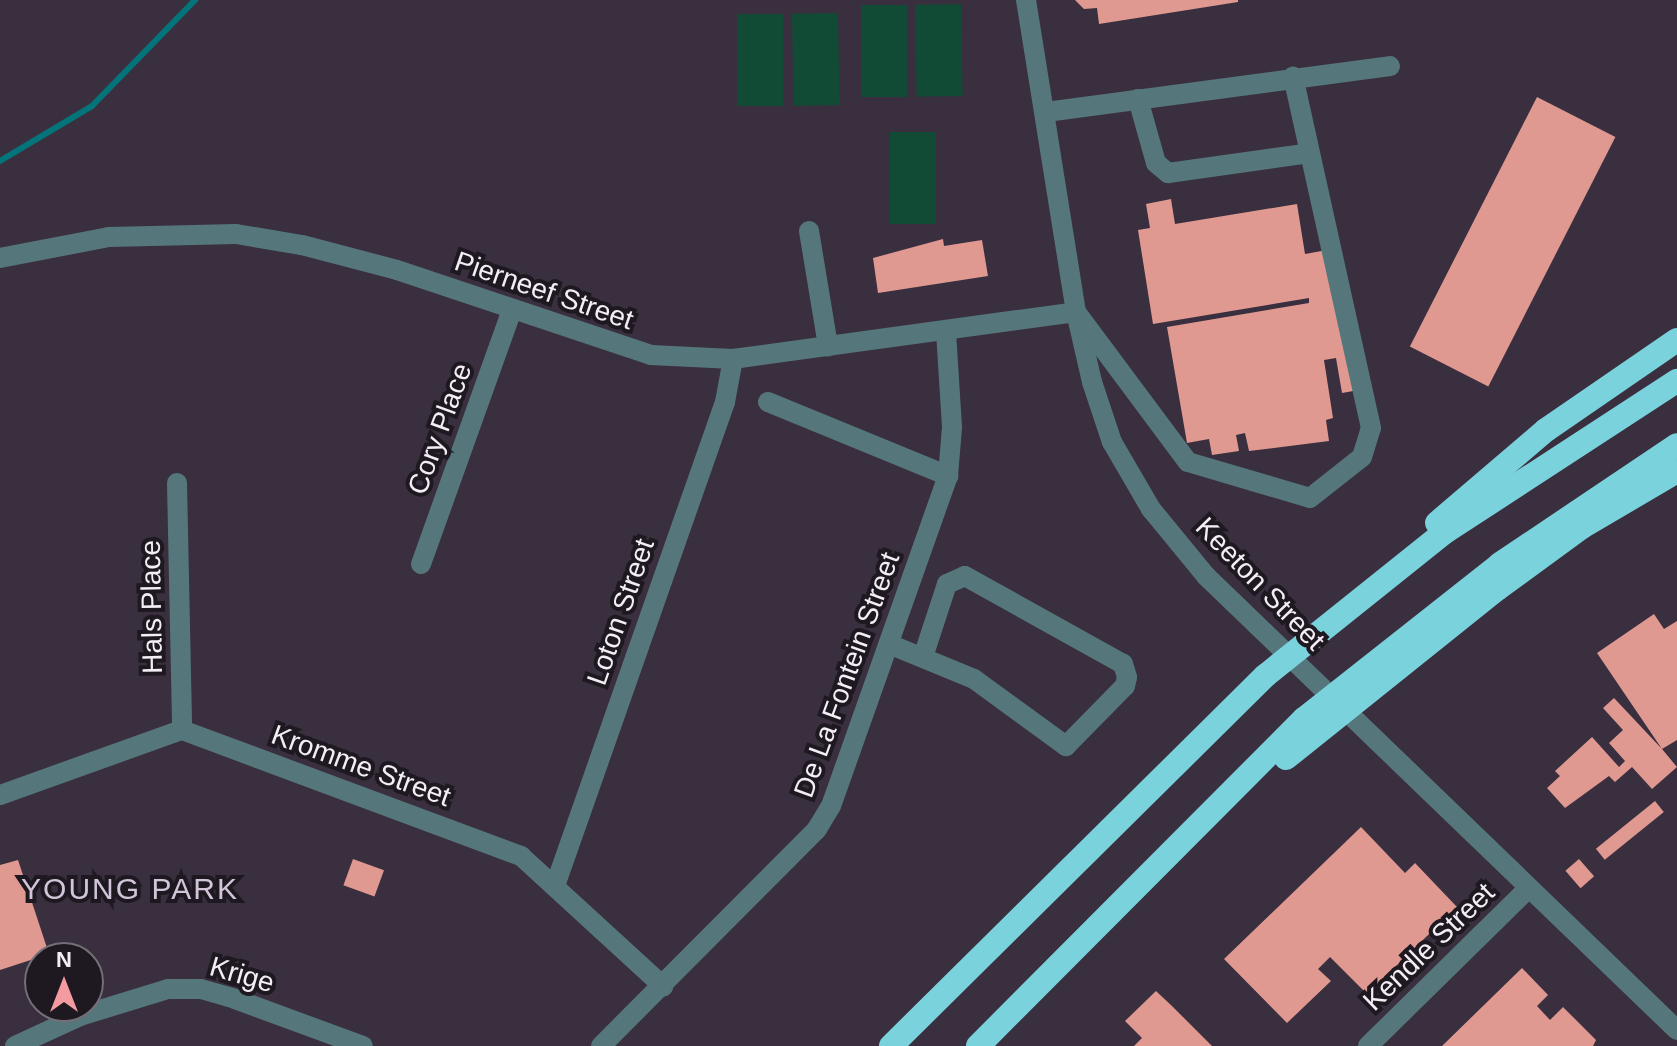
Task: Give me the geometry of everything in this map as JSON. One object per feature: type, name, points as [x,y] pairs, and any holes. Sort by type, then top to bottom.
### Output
[{"type":"highway","points":[[1349,608],[1461,500],[1546,430],[1677,340]]},
{"type":"highway","points":[[891,1046],[1265,676],[1445,532],[1677,381]]},
{"type":"highway","points":[[978,1046],[1312,724],[1500,564],[1677,445]]},
{"type":"highway","points":[[1368,676],[1582,527],[1677,471]]},
{"type":"street","name":"Keeton Street","points":[[1026,0],[1076,312],[1112,442],[1151,509],[1206,576],[1677,1030]]},
{"type":"street","points":[[1046,112],[1390,66]]},
{"type":"street","points":[[1076,312],[1188,462],[1301,498],[1319,494],[1362,457],[1371,428],[1293,77]]},
{"type":"street","points":[[1138,99],[1156,163],[1168,173],[1310,153]]},
{"type":"street","points":[[809,231],[828,346]]},
{"type":"street","name":"Pierneef Street","points":[[0,258],[109,237],[236,234],[339,254],[633,352],[733,359],[1076,312]]},
{"type":"street","name":"Cory Place","points":[[421,564],[511,312]]},
{"type":"street","name":"De La Fontein Street","points":[[601,1046],[825,818],[948,476],[952,427],[946,331]]},
{"type":"street","name":"Loton Street","points":[[556,883],[725,402],[733,359]]},
{"type":"street","points":[[768,402],[948,476]]},
{"type":"street","name":"Hals Place","points":[[177,483],[182,730]]},
{"type":"street","points":[[889,644],[984,685],[1066,746],[1125,686],[1127,677],[1115,659],[965,576],[947,584],[923,657]]},
{"type":"street","points":[[0,795],[182,730]]},
{"type":"street","name":"Kromme Street","points":[[182,730],[512,852],[556,883],[663,986]]},
{"type":"street","name":"Kendle Street","points":[[1368,1046],[1528,889]]},
{"type":"street","name":"Krige","points":[[15,1046],[132,998],[179,989],[235,999],[363,1046]]},
{"type":"green space","points":[[961,4],[963,96],[917,97],[915,5]]},
{"type":"green space","points":[[861,5],[907,5],[907,97],[861,97]]},
{"type":"green space","points":[[838,13],[840,105],[794,106],[792,14]]},
{"type":"green space","points":[[737,14],[783,14],[783,106],[737,106]]},
{"type":"green space","points":[[890,132],[936,132],[936,224],[890,224]]},
{"type":"building","points":[[1075,0],[1238,2],[1099,24],[1097,8],[1084,9]]},
{"type":"building","points":[[1537,97],[1615,137],[1488,386],[1410,346]]},
{"type":"building","points":[[1171,199],[1175,224],[1297,204],[1305,254],[1327,250],[1359,390],[1342,393],[1336,358],[1324,360],[1333,418],[1326,420],[1329,441],[1249,451],[1245,433],[1236,435],[1239,451],[1212,455],[1209,439],[1187,443],[1167,327],[1309,303],[1309,298],[1153,324],[1138,230],[1150,228],[1146,204]]},
{"type":"building","points":[[943,239],[944,246],[982,240],[988,276],[878,293],[873,258]]},
{"type":"building","points":[[1654,614],[1664,629],[1677,621],[1677,740],[1662,749],[1597,653]]},
{"type":"building","points":[[1614,698],[1677,767],[1652,789],[1632,767],[1615,782],[1609,776],[1565,808],[1547,788],[1560,776],[1555,771],[1592,737],[1619,767],[1625,761],[1609,743],[1623,730],[1603,708]]},
{"type":"building","points":[[1655,801],[1664,812],[1605,860],[1596,849]]},
{"type":"building","points":[[1361,827],[1405,873],[1415,863],[1457,907],[1367,994],[1330,957],[1318,969],[1331,981],[1287,1023],[1224,959]]},
{"type":"building","points":[[353,859],[384,870],[374,897],[343,885]]},
{"type":"building","points":[[1579,859],[1594,876],[1581,888],[1565,871]]},
{"type":"building","points":[[18,860],[45,942],[24,942],[24,962],[0,970],[0,865]]},
{"type":"building","points":[[1522,968],[1548,995],[1537,1006],[1550,1020],[1563,1007],[1596,1040],[1593,1046],[1442,1046]]},
{"type":"building","points":[[1156,991],[1212,1046],[1134,1046],[1142,1038],[1125,1021]]},
{"type":"waterway","points":[[0,161],[92,106],[195,0]]},
{"type":"district","name":"YOUNG PARK","points":[[130,889]]}]
